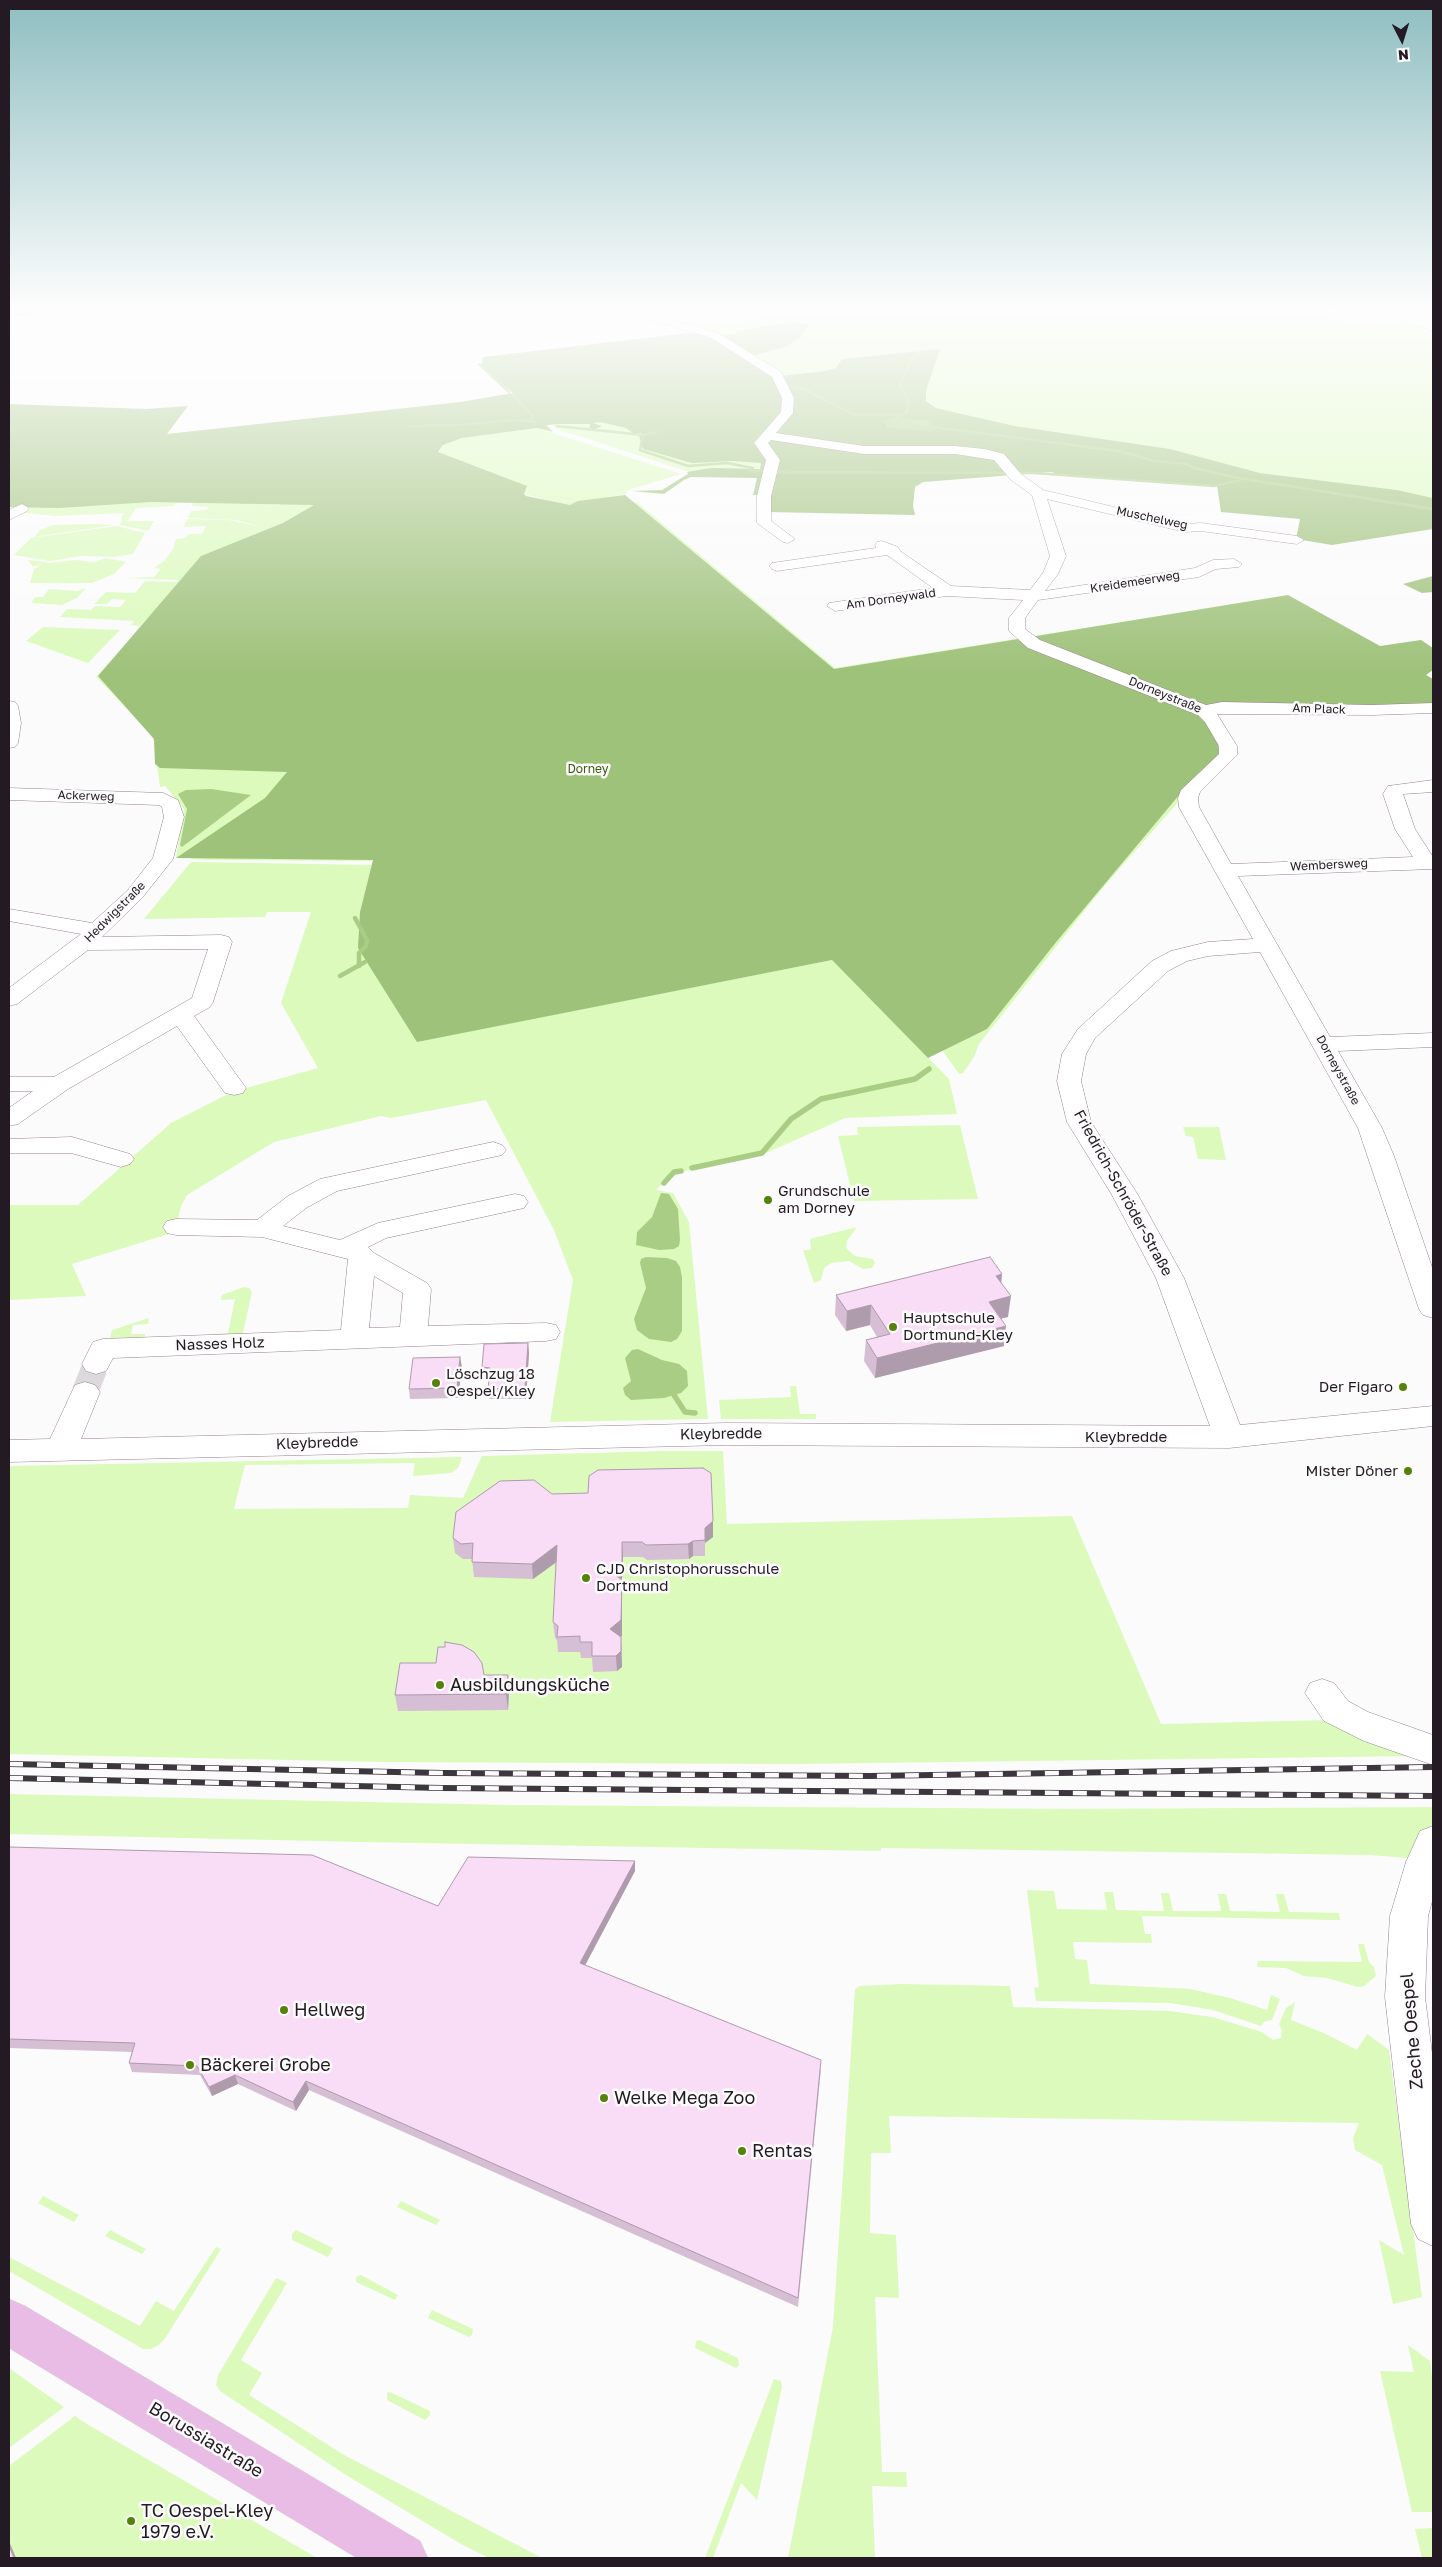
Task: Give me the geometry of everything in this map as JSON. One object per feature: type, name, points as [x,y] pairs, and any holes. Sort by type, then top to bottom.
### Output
[{"type":"main road","name":"Borussiastraße","points":[[9,2322],[403,2558]]},
{"type":"street","points":[[773,431],[761,443],[773,460],[764,496],[764,523],[788,540]]},
{"type":"street","points":[[769,436],[864,450],[955,450],[985,452],[999,457],[1015,475],[1038,493]]},
{"type":"street","name":"Muschelweg","points":[[1038,493],[1185,528],[1201,527],[1297,540]]},
{"type":"street","name":"Dorneystraße","points":[[1038,493],[1058,556],[1050,574],[1016,623],[1017,631],[1034,644],[1204,711],[1212,719],[1228,752],[1226,759],[1191,790],[1188,798],[1189,807],[1366,1120],[1382,1156],[1433,1309]]},
{"type":"street","points":[[9,516],[22,508]]},
{"type":"street","name":"Am Dorneywald","points":[[777,566],[888,547],[948,591]]},
{"type":"street","name":"Kreidemeerweg","points":[[1036,594],[1046,596],[1199,572],[1213,565],[1234,564]]},
{"type":"street","name":"Am Dorneywald","points":[[836,606],[948,591],[1036,594]]},
{"type":"street","points":[[9,706],[12,723],[9,742]]},
{"type":"street","name":"Am Plack","points":[[1204,711],[1222,707],[1372,710],[1433,708]]},
{"type":"street","points":[[1433,786],[1400,789],[1396,790],[1393,794],[1406,829],[1427,863],[1433,883]]},
{"type":"street","name":"Ackerweg","points":[[9,794],[163,799]]},
{"type":"street","name":"Hedwigstraße","points":[[9,999],[90,937],[135,894],[163,859],[174,817],[171,804],[163,799]]},
{"type":"street","name":"Wembersweg","points":[[1226,870],[1366,863],[1427,863]]},
{"type":"street","points":[[9,915],[90,937],[222,942],[202,1002],[59,1084],[9,1119]]},
{"type":"street","name":"Friedrich-Schröder-Straße","points":[[1229,1437],[1170,1278],[1130,1203],[1080,1122],[1068,1081],[1074,1054],[1086,1034],[1160,966],[1179,956],[1208,949],[1266,945]]},
{"type":"street","points":[[181,1015],[234,1088]]},
{"type":"street","points":[[1324,1044],[1433,1040]]},
{"type":"street","points":[[9,1084],[59,1084]]},
{"type":"street","points":[[9,1146],[72,1145],[121,1159]]},
{"type":"street","points":[[262,1229],[297,1202],[329,1185],[493,1150]]},
{"type":"street","points":[[354,1338],[353,1254],[378,1231],[515,1202]]},
{"type":"street","points":[[176,1227],[245,1227],[262,1229],[353,1254],[417,1289],[413,1336]]},
{"type":"street","name":"Nasses Holz","points":[[96,1364],[103,1349],[546,1332]]},
{"type":"street","points":[[61,1450],[85,1392]]},
{"type":"street","name":"Kleybredde","points":[[9,1451],[726,1434],[1229,1437],[1433,1416]]},
{"type":"street","points":[[1322,1693],[1336,1711],[1356,1722],[1376,1731],[1433,1750]]},
{"type":"street","name":"Zeche Oespel","points":[[1433,1842],[1424,1862],[1409,1916],[1405,1997],[1433,2224]]},
{"type":"green space","name":"Dorney","points":[[9,431],[150,431],[167,434],[196,431],[484,431],[446,434],[424,448],[523,496],[558,503],[524,494],[526,486],[438,453],[443,445],[462,438],[516,431],[546,431],[681,474],[628,490],[626,494],[606,497],[638,503],[835,668],[1283,596],[1433,687],[1433,706],[1358,707],[1209,703],[1196,709],[1218,747],[1219,756],[1105,885],[979,1044],[974,1057],[963,1073],[959,1074],[902,992],[859,943],[494,1026],[832,960],[949,1079],[957,1114],[845,1118],[766,1153],[672,1174],[656,1190],[673,1193],[689,1222],[708,1419],[550,1422],[573,1280],[554,1230],[486,1100],[391,1118],[381,1116],[274,1142],[187,1195],[181,1206],[175,1232],[72,1264],[86,1296],[9,1300],[9,1205],[78,1205],[171,1123],[232,1092],[318,1068],[281,1003],[311,912],[267,912],[265,917],[144,919],[191,862],[372,865],[360,912],[386,861],[207,860],[192,859],[188,857],[186,852],[176,858],[184,809],[165,786],[160,787],[153,734],[96,677],[140,629],[149,616],[140,626],[131,625],[134,621],[60,617],[67,609],[91,610],[95,606],[120,607],[126,600],[112,599],[107,604],[94,604],[106,592],[135,593],[145,581],[177,582],[179,580],[126,578],[154,577],[161,569],[154,568],[164,561],[173,549],[176,539],[185,538],[189,534],[202,534],[206,526],[183,527],[188,519],[229,520],[262,527],[237,520],[188,518],[191,511],[206,510],[209,507],[192,506],[193,503],[136,508],[128,521],[154,521],[148,531],[120,525],[123,513],[55,516],[16,512],[32,509],[9,508]]},
{"type":"green space","name":"Dorney","points":[[9,431],[169,431],[167,434],[196,431],[516,431],[462,438],[443,445],[438,452],[527,486],[524,494],[526,496],[570,505],[578,501],[625,495],[834,669],[1288,595],[1380,646],[1421,640],[1433,648],[1433,670],[1426,675],[1433,679],[1433,706],[1210,704],[1193,709],[1201,715],[1218,743],[1219,757],[1185,788],[1057,941],[987,1029],[928,1058],[832,960],[417,1042],[358,948],[360,912],[373,860],[176,858],[265,798],[287,772],[160,768],[155,764],[154,739],[98,676],[201,556],[283,523],[314,505],[151,502],[59,508],[9,507]]},
{"type":"green space","name":"Dorney","points":[[563,431],[749,431],[767,468],[689,472]]},
{"type":"green space","name":"Dorney","points":[[630,431],[1047,431],[1170,449],[1260,473],[1397,490],[1433,498],[1433,529],[1332,545],[1296,539],[1300,519],[1221,512],[1217,486],[1058,475],[1052,472],[923,482],[915,487],[913,506],[915,515],[768,512],[768,495],[753,495],[757,478],[691,477],[664,494],[632,491],[662,490],[688,474],[687,472],[711,468],[760,469],[761,463],[733,461],[692,463],[643,449],[639,436],[642,433],[633,433]]},
{"type":"green space","points":[[1047,431],[1433,431],[1433,498],[1397,490],[1260,473],[1170,449]]},
{"type":"green space","points":[[53,525],[114,525],[34,537],[40,530]]},
{"type":"green space","points":[[117,526],[145,533],[133,554],[114,557],[80,556],[50,561],[14,555],[31,538]]},
{"type":"green space","points":[[106,558],[126,562],[114,574],[92,583],[30,583],[34,569],[41,564],[33,567],[28,560],[48,562],[46,563],[76,560],[94,562]]},
{"type":"green space","points":[[1433,576],[1433,592],[1422,593],[1403,584]]},
{"type":"green space","points":[[86,588],[77,598],[62,605],[31,603],[35,597],[43,597],[49,589],[77,591]]},
{"type":"green space","points":[[43,627],[120,630],[88,663],[26,641]]},
{"type":"green space","points":[[960,1125],[978,1199],[854,1201],[838,1136],[858,1135],[857,1127]]},
{"type":"green space","points":[[1183,1127],[1219,1127],[1226,1160],[1198,1159],[1193,1137],[1186,1136]]},
{"type":"green space","points":[[857,1227],[847,1241],[846,1248],[855,1256],[873,1259],[875,1263],[872,1268],[863,1269],[849,1261],[831,1263],[824,1268],[821,1280],[814,1283],[803,1250],[811,1250],[810,1239]]},
{"type":"green space","points":[[244,1287],[249,1288],[252,1292],[242,1337],[212,1338],[213,1334],[228,1333],[235,1299],[221,1300],[222,1295]]},
{"type":"green space","points":[[149,1318],[148,1324],[133,1325],[131,1334],[145,1334],[145,1337],[110,1338],[112,1330]]},
{"type":"green space","points":[[790,1386],[796,1386],[800,1414],[816,1414],[816,1419],[721,1419],[719,1400],[791,1397]]},
{"type":"green space","points":[[723,1451],[727,1524],[1072,1516],[1161,1724],[1327,1720],[1417,1756],[793,1764],[384,1762],[9,1754],[9,1466],[462,1457],[458,1468],[451,1473],[413,1476],[415,1463],[245,1465],[234,1509],[408,1508],[410,1495],[463,1498],[482,1456]]},
{"type":"green space","points":[[9,1794],[504,1805],[1073,1809],[1433,1807],[1433,1826],[1418,1859],[1370,1855],[881,1848],[881,1851],[362,1842],[9,1834]]},
{"type":"green space","points":[[1027,1890],[1054,1891],[1057,1909],[1107,1910],[1104,1892],[1113,1892],[1116,1910],[1164,1911],[1161,1893],[1169,1893],[1173,1911],[1221,1911],[1218,1894],[1226,1894],[1230,1911],[1280,1912],[1276,1894],[1284,1894],[1289,1912],[1339,1913],[1340,1920],[1142,1916],[1145,1934],[1151,1934],[1152,1943],[1073,1942],[1075,1959],[1087,1960],[1090,1984],[1190,1989],[1230,1998],[1267,2010],[1271,1995],[1280,1999],[1272,2020],[1265,2021],[1261,2026],[1213,2010],[1170,2003],[1036,2001],[1034,1988],[1039,1987]]},
{"type":"green space","points":[[1358,1944],[1364,1944],[1369,1962],[1374,1967],[1376,1976],[1364,1986],[1358,1987],[1327,1978],[1304,1976],[1286,1968],[1257,1967],[1258,1961],[1362,1962]]},
{"type":"green space","points":[[900,1984],[1010,1986],[1013,2007],[1169,2011],[1212,2017],[1262,2032],[1273,2040],[1281,2038],[1282,2030],[1279,2024],[1286,2008],[1295,2002],[1291,2020],[1326,2034],[1357,2050],[1367,2034],[1389,2050],[1422,2297],[1393,2304],[1379,2240],[1404,2255],[1382,2165],[1355,2150],[1353,2138],[1359,2123],[889,2116],[891,2153],[871,2153],[870,2233],[896,2235],[899,2298],[875,2297],[882,2472],[906,2472],[907,2487],[872,2486],[875,2558],[788,2558],[833,2327],[855,1989],[860,1986]]},
{"type":"green space","points":[[43,2196],[79,2215],[74,2222],[38,2203]]},
{"type":"green space","points":[[401,2201],[440,2220],[436,2225],[397,2207]]},
{"type":"green space","points":[[110,2230],[146,2249],[142,2254],[105,2236]]},
{"type":"green space","points":[[296,2230],[333,2248],[328,2257],[292,2240],[292,2234]]},
{"type":"green space","points":[[216,2247],[221,2249],[166,2337],[159,2345],[151,2349],[143,2349],[9,2271],[9,2257],[140,2326],[156,2301],[174,2311]]},
{"type":"green space","points":[[361,2275],[398,2295],[395,2300],[356,2282],[356,2277]]},
{"type":"green space","points":[[276,2278],[287,2283],[241,2360],[262,2373],[249,2395],[344,2455],[542,2558],[489,2558],[461,2544],[346,2475],[220,2391],[216,2385],[218,2375]]},
{"type":"green space","points":[[432,2310],[473,2329],[472,2335],[469,2337],[428,2318]]},
{"type":"green space","points":[[699,2340],[738,2358],[739,2365],[736,2368],[695,2348],[696,2341]]},
{"type":"green space","points":[[1408,2345],[1430,2361],[1433,2387],[1433,2512],[1412,2512],[1380,2371],[1414,2372]]},
{"type":"green space","points":[[9,2368],[64,2407],[9,2448]]},
{"type":"green space","points":[[774,2379],[781,2381],[782,2387],[757,2500],[741,2483],[713,2558],[705,2558]]},
{"type":"green space","points":[[390,2392],[430,2411],[430,2415],[425,2420],[387,2400],[387,2393]]},
{"type":"green space","name":"TC Oespel-Kley 1979 e.V.","points":[[75,2416],[317,2558],[9,2558],[9,2466]]},
{"type":"green space","points":[[1433,2528],[1433,2558],[1422,2558],[1415,2529]]},
{"type":"shaded area","points":[[211,789],[251,795],[182,847],[180,845],[187,809],[178,794],[186,790]]},
{"type":"shaded area","points":[[661,1193],[669,1194],[678,1209],[679,1246],[674,1249],[659,1250],[636,1245],[637,1232],[652,1217]]},
{"type":"shaded area","points":[[646,1257],[667,1258],[676,1261],[680,1267],[682,1277],[682,1331],[677,1339],[671,1342],[649,1339],[637,1330],[634,1319],[646,1288],[640,1263],[641,1259]]},
{"type":"shaded area","points":[[638,1349],[662,1360],[679,1364],[687,1371],[688,1386],[681,1393],[664,1398],[631,1400],[625,1395],[623,1388],[631,1381],[625,1358],[632,1350]]},
{"type":"building","points":[[990,1257],[1002,1274],[996,1276],[1011,1296],[989,1302],[1006,1326],[877,1358],[866,1340],[890,1334],[871,1305],[847,1311],[836,1295]]},
{"type":"building","points":[[528,1343],[525,1388],[488,1389],[490,1368],[482,1367],[484,1344]]},
{"type":"building","name":"Löschzug 18 Oespel/Kley","points":[[460,1357],[457,1388],[409,1389],[413,1358]]},
{"type":"building","name":"CJD Christophorusschule Dortmund","points":[[703,1468],[711,1473],[713,1521],[705,1528],[705,1540],[693,1541],[688,1544],[646,1545],[642,1542],[622,1542],[622,1564],[611,1572],[622,1580],[621,1620],[610,1629],[621,1637],[621,1651],[616,1656],[592,1656],[592,1642],[580,1642],[580,1636],[557,1637],[558,1626],[553,1622],[557,1545],[532,1564],[472,1562],[473,1543],[461,1544],[453,1538],[456,1512],[500,1481],[534,1480],[552,1494],[588,1493],[589,1476],[598,1470]]},
{"type":"building","points":[[445,1642],[462,1645],[474,1652],[482,1663],[484,1675],[508,1675],[506,1694],[395,1695],[400,1663],[436,1663],[438,1647],[445,1647]]},
{"type":"building","name":"Hellweg","points":[[9,1847],[312,1855],[438,1906],[468,1857],[635,1861],[580,1963],[821,2060],[798,2298],[306,2081],[293,2102],[235,2075],[209,2087],[197,2066],[129,2063],[135,2043],[9,2039]]},
{"type":"building","points":[[9,2546],[14,2558],[9,2558]]},
{"type":"waterway","points":[[603,431],[643,435]]},
{"type":"waterway","points":[[962,431],[1119,451],[1155,461],[1187,464],[1194,468],[1238,478],[1340,494]]},
{"type":"waterway","points":[[643,435],[657,432]]},
{"type":"waterway","points":[[643,435],[640,450],[688,466],[727,463],[753,468]]},
{"type":"waterway","points":[[749,470],[764,471]]},
{"type":"waterway","points":[[777,472],[1034,473],[1214,486],[1241,480]]},
{"type":"waterway","points":[[1332,493],[1433,509]]},
{"type":"waterway","points":[[355,918],[367,940],[366,946],[359,953],[359,965]]},
{"type":"waterway","points":[[359,965],[365,962]]},
{"type":"waterway","points":[[340,976],[359,965]]},
{"type":"waterway","points":[[692,1168],[762,1153],[791,1119],[821,1099],[915,1079],[929,1069]]},
{"type":"waterway","points":[[664,1183],[674,1172],[681,1171]]},
{"type":"waterway","points":[[674,1395],[685,1412],[695,1413]]},
{"type":"tunnel","points":[[85,1392],[96,1364]]},
{"type":"railway","points":[[9,1764],[443,1773],[870,1776],[1433,1767]]},
{"type":"railway","points":[[9,1778],[441,1788],[1433,1796]]},
{"type":"place","name":"Grundschule am Dorney","points":[[768,1200]]},
{"type":"place","name":"Hauptschule Dortmund-Kley","points":[[893,1327]]},
{"type":"place","name":"Löschzug 18 Oespel/Kley","points":[[436,1383]]},
{"type":"place","name":"Der Figaro","points":[[1403,1387]]},
{"type":"place","name":"Mister Döner","points":[[1408,1471]]},
{"type":"place","name":"CJD Christophorusschule Dortmund","points":[[586,1578]]},
{"type":"place","name":"Ausbildungsküche","points":[[440,1685]]},
{"type":"place","name":"Hellweg","points":[[284,2010]]},
{"type":"place","name":"Bäckerei Grobe","points":[[190,2065]]},
{"type":"place","name":"Welke Mega Zoo","points":[[604,2098]]},
{"type":"place","name":"Rentas","points":[[742,2151]]},
{"type":"place","name":"TC Oespel-Kley 1979 e.V.","points":[[131,2521]]}]
